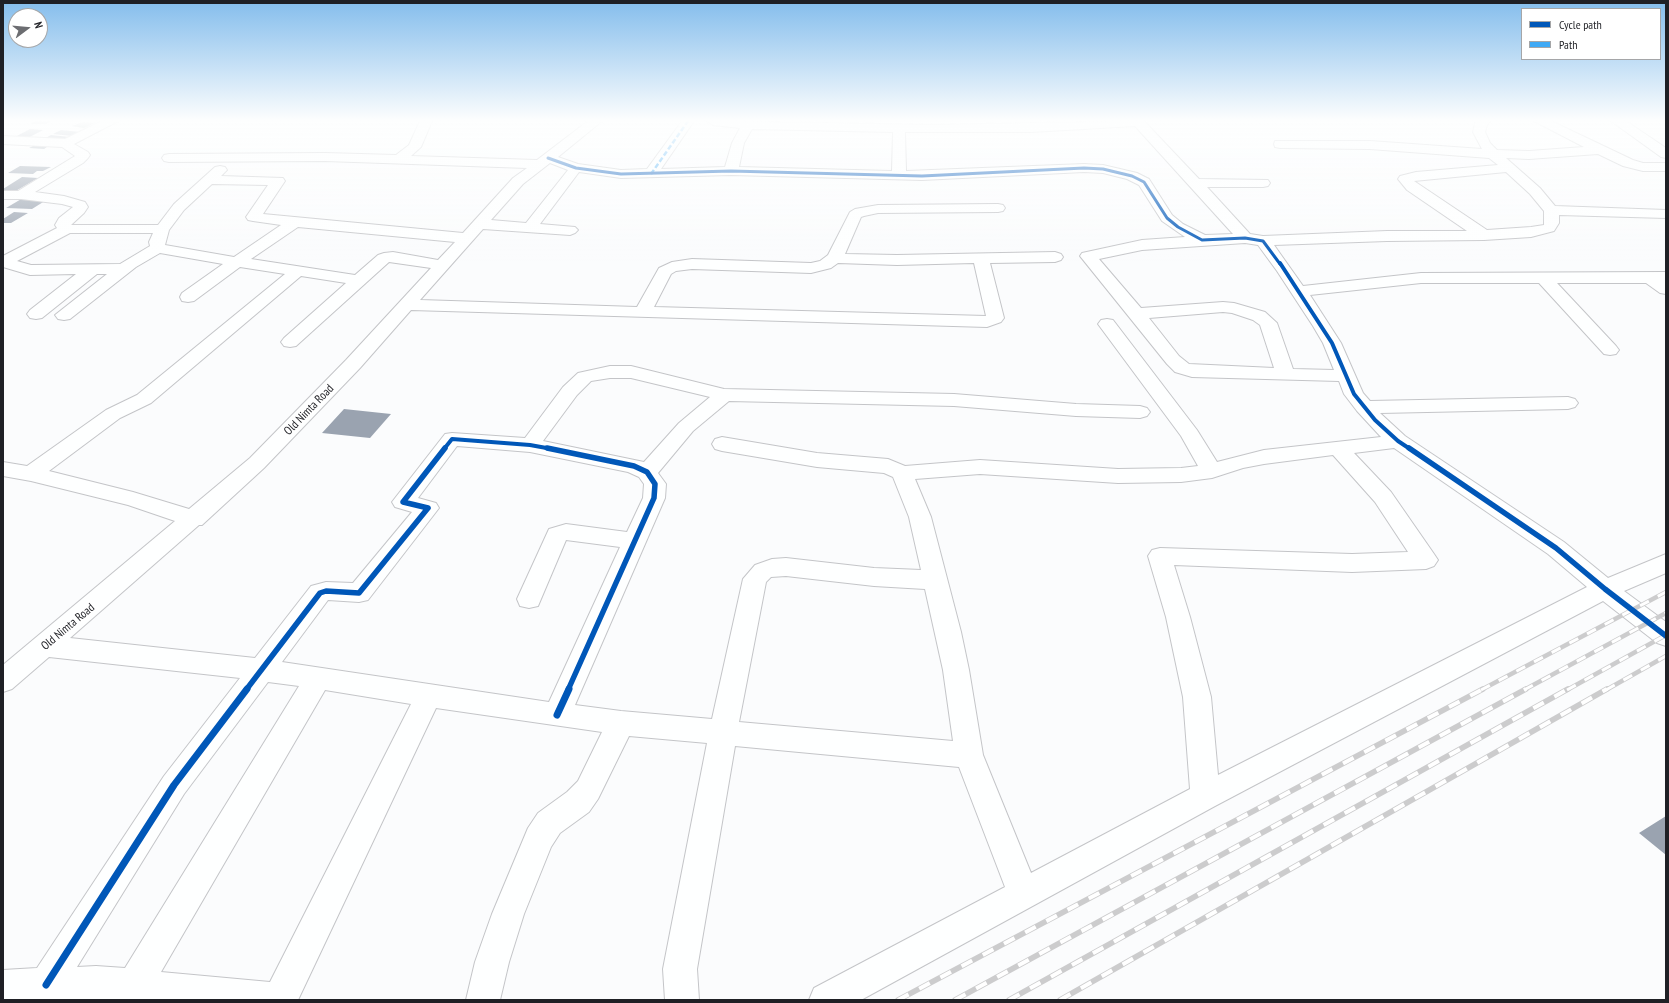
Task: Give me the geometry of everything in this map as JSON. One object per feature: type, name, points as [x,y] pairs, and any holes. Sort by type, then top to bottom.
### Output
[{"type":"street","points":[[21,195],[65,168]]},
{"type":"street","points":[[158,248],[157,242],[162,229],[179,207],[225,168]]},
{"type":"street","name":"Old Nimta Road","points":[[3,681],[194,519],[257,463],[353,364],[518,181],[535,168]]},
{"type":"street","points":[[532,224],[576,168],[621,174],[731,171],[953,176],[1084,168],[1119,172],[1144,182],[1168,218],[1178,227],[1202,240]]},
{"type":"street","points":[[652,174],[656,168]]},
{"type":"street","points":[[899,168],[899,175]]},
{"type":"street","points":[[1181,168],[1245,238]]},
{"type":"street","points":[[1345,376],[1204,372],[1182,368],[1173,360],[1137,314],[1088,256],[1142,245],[1202,240],[1245,238],[1262,241],[1387,236],[1484,235],[1531,232],[1549,228],[1552,223],[1550,210],[1535,191],[1510,168],[1416,176],[1405,179],[1412,187],[1484,235]]},
{"type":"street","points":[[209,180],[278,182],[253,216],[260,219],[472,231],[570,230]]},
{"type":"street","points":[[1196,183],[1263,183]]},
{"type":"street","points":[[3,195],[21,195],[64,200],[80,205],[81,207],[79,210],[64,221],[62,225],[67,229]]},
{"type":"street","points":[[835,258],[855,215],[860,212],[878,209],[998,208]]},
{"type":"street","points":[[1550,210],[1666,214]]},
{"type":"street","points":[[188,297],[295,222]]},
{"type":"street","points":[[3,262],[67,229],[162,229]]},
{"type":"street","points":[[1262,241],[1284,268],[1299,291],[1332,344],[1354,394],[1375,420],[1398,441],[1556,548],[1605,589],[1666,636]]},
{"type":"street","points":[[64,315],[124,269],[158,248],[237,262],[359,280]]},
{"type":"street","points":[[290,342],[382,259],[389,257],[442,265]]},
{"type":"street","points":[[642,313],[666,272],[672,267],[692,264],[818,267],[835,258],[896,260],[1055,257]]},
{"type":"street","points":[[405,305],[987,322],[995,318],[981,258]]},
{"type":"street","points":[[3,262],[30,270],[124,269]]},
{"type":"street","points":[[36,314],[92,270]]},
{"type":"street","points":[[31,474],[113,414],[144,398],[298,271]]},
{"type":"street","points":[[1299,291],[1421,278],[1658,278],[1666,289]]},
{"type":"street","points":[[1543,278],[1610,350]]},
{"type":"street","points":[[1137,314],[1223,307],[1234,308],[1259,316],[1268,323],[1285,374]]},
{"type":"street","points":[[1107,324],[1190,434],[1212,470]]},
{"type":"street","points":[[530,445],[570,391],[585,377],[610,372],[631,372],[724,395],[954,400],[1063,409],[1140,412]]},
{"type":"street","points":[[647,472],[686,427],[724,395]]},
{"type":"street","points":[[1364,407],[1568,403]]},
{"type":"street","points":[[46,985],[174,785],[264,670],[320,593],[326,591],[359,593],[428,508],[403,502],[452,439],[530,445],[634,466],[647,472],[655,484],[654,498],[557,715]]},
{"type":"street","points":[[722,444],[824,461],[888,466],[902,472],[980,467],[1072,474],[1157,477],[1212,470],[1249,459],[1398,441]]},
{"type":"street","points":[[1205,796],[1197,697],[1178,616],[1160,556],[1352,563],[1426,560],[1383,497],[1339,449]]},
{"type":"street","points":[[3,469],[31,474],[133,499],[194,519]]},
{"type":"street","points":[[902,472],[920,517],[934,580],[948,632],[956,670],[968,755],[1023,893]]},
{"type":"street","points":[[529,599],[557,535],[566,532],[635,541]]},
{"type":"street","points":[[826,1000],[1205,796],[1605,589],[1666,563]]},
{"type":"street","points":[[682,1000],[680,969],[723,732],[755,579],[763,571],[772,568],[786,567],[874,577],[934,580]]},
{"type":"street","points":[[45,646],[264,670],[429,694],[557,715],[621,723],[968,755]]},
{"type":"street","points":[[133,987],[318,678]]},
{"type":"street","points":[[280,1000],[429,694]]},
{"type":"street","points":[[483,1000],[492,962],[508,914],[539,838],[549,823],[578,802],[588,790],[621,723]]},
{"type":"street","points":[[3,987],[96,983],[274,1000]]},
{"type":"building","points":[[17,168],[49,168],[43,171],[37,171],[33,174],[8,173]]},
{"type":"building","points":[[22,177],[38,178],[14,192],[3,192],[3,189]]},
{"type":"building","points":[[23,198],[48,199],[32,209],[6,208]]},
{"type":"building","points":[[14,212],[28,213],[11,223],[3,223],[3,219]]},
{"type":"building","points":[[344,409],[391,414],[370,438],[322,433]]},
{"type":"building","points":[[1666,816],[1666,855],[1639,833]]},
{"type":"railway","points":[[1481,690],[1666,592]]},
{"type":"railway","points":[[1524,690],[1666,613]]},
{"type":"railway","points":[[1567,690],[1666,635]]},
{"type":"railway","points":[[1606,690],[1666,656]]},
{"type":"railway","points":[[898,1000],[1483,689]]},
{"type":"railway","points":[[955,1000],[1526,689]]},
{"type":"railway","points":[[1009,1000],[1568,689]]},
{"type":"railway","points":[[1060,1000],[1607,689]]},
{"type":"marked path","points":[[651,174],[655,168]]},
{"type":"cycle path","points":[[575,168],[621,174],[731,171],[922,176],[1084,168],[1103,169],[1132,176],[1144,182],[1167,218],[1178,227],[1202,240],[1245,238],[1263,241],[1284,269],[1322,326],[1332,343],[1354,394],[1375,420],[1398,441],[1556,548],[1605,589],[1666,636]]},
{"type":"cycle path","points":[[46,985],[174,785],[320,593],[326,591],[359,593],[428,508],[403,502],[452,439],[530,445],[634,466],[647,472],[655,484],[654,498],[557,715]]}]
